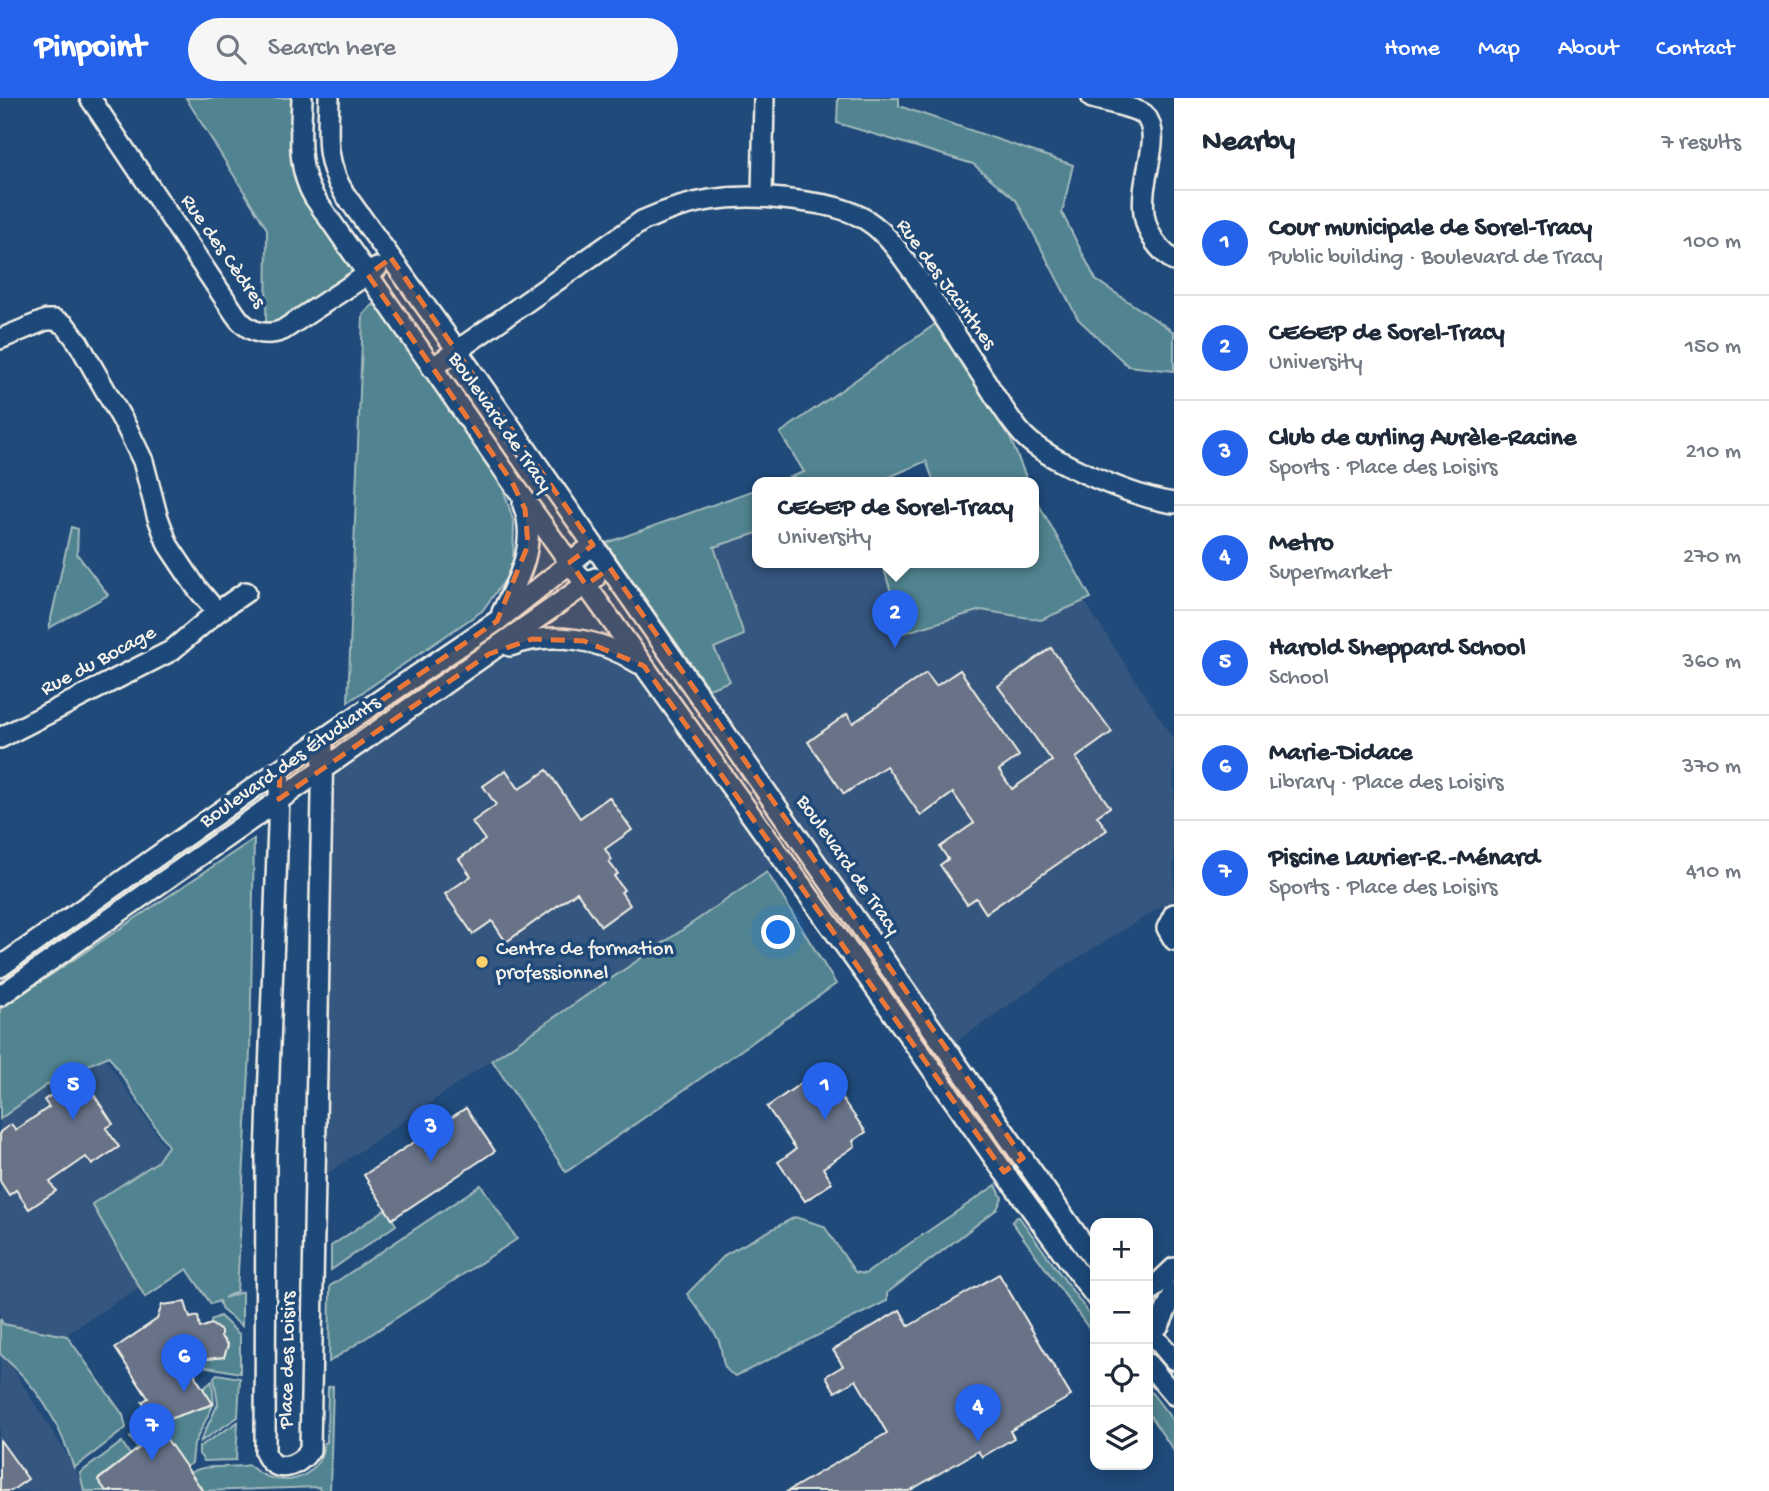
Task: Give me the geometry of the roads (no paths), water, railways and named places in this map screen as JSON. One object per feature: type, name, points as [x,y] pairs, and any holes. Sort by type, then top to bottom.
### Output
[{"type":"street","name":"Rue des Cèdres","points":[[90,98],[242,324],[251,330],[274,334],[283,330],[391,258]]},
{"type":"street","name":"Boulevard de Tracy","points":[[302,98],[300,146],[304,177],[314,197],[512,482],[1090,1289]]},
{"type":"street","name":"Boulevard de Tracy","points":[[329,98],[328,143],[331,169],[344,193],[457,350],[1090,1254]]},
{"type":"street","points":[[762,197],[764,98]]},
{"type":"street","points":[[1092,98],[1143,114],[1156,126],[1162,147],[1146,213],[1156,240],[1166,255],[1174,261]]},
{"type":"street","name":"Rue des Jacinthes","points":[[432,368],[642,221],[682,205],[724,198],[762,197],[814,203],[861,217],[882,232],[936,305],[1025,437],[1042,450],[1100,480],[1134,493],[1174,503]]},
{"type":"street","points":[[0,339],[46,320],[55,320],[65,325],[78,342],[138,450],[168,545],[195,587],[217,612]]},
{"type":"street","points":[[497,621],[517,581],[528,545],[529,531],[525,509],[512,482]]},
{"type":"street","name":"Boulevard des Étudiants","points":[[0,967],[323,739],[497,621],[593,545]]},
{"type":"street","name":"Boulevard des Étudiants","points":[[0,996],[610,568]]},
{"type":"street","name":"Rue du Bocage","points":[[0,738],[171,651],[217,612],[246,592]]},
{"type":"street","points":[[489,653],[532,639],[567,638],[617,651],[644,666]]},
{"type":"street","points":[[709,756],[721,727]]},
{"type":"street","name":"Place des Loisirs","points":[[280,770],[266,1156],[265,1452],[274,1465],[288,1468],[304,1459],[310,1450],[323,739]]},
{"type":"street","points":[[1174,914],[1167,928],[1174,940]]},
{"type":"street","points":[[909,1035],[936,1032]]},
{"type":"street","points":[[1004,1172],[1023,1157]]},
{"type":"street","points":[[1153,1288],[1174,1268]]},
{"type":"street","points":[[1153,1328],[1164,1316],[1174,1292]]},
{"type":"street","points":[[1153,1337],[1174,1360]]},
{"type":"street","points":[[1153,1369],[1174,1395]]},
{"type":"place","name":"CEGEP de Sorel-Tracy","points":[[895,648]]},
{"type":"place","name":"Centre de formation professionnel","points":[[482,962]]},
{"type":"place","name":"Harold Sheppard School","points":[[73,1120]]},
{"type":"place","name":"Cour municipale de Sorel-Tracy","points":[[825,1120]]},
{"type":"place","name":"Club de curling Aurèle-Racine","points":[[431,1162]]},
{"type":"place","name":"Marie-Didace","points":[[184,1392]]},
{"type":"place","name":"Metro","points":[[978,1442]]},
{"type":"place","name":"Piscine Laurier-R.-Ménard","points":[[152,1461]]}]
